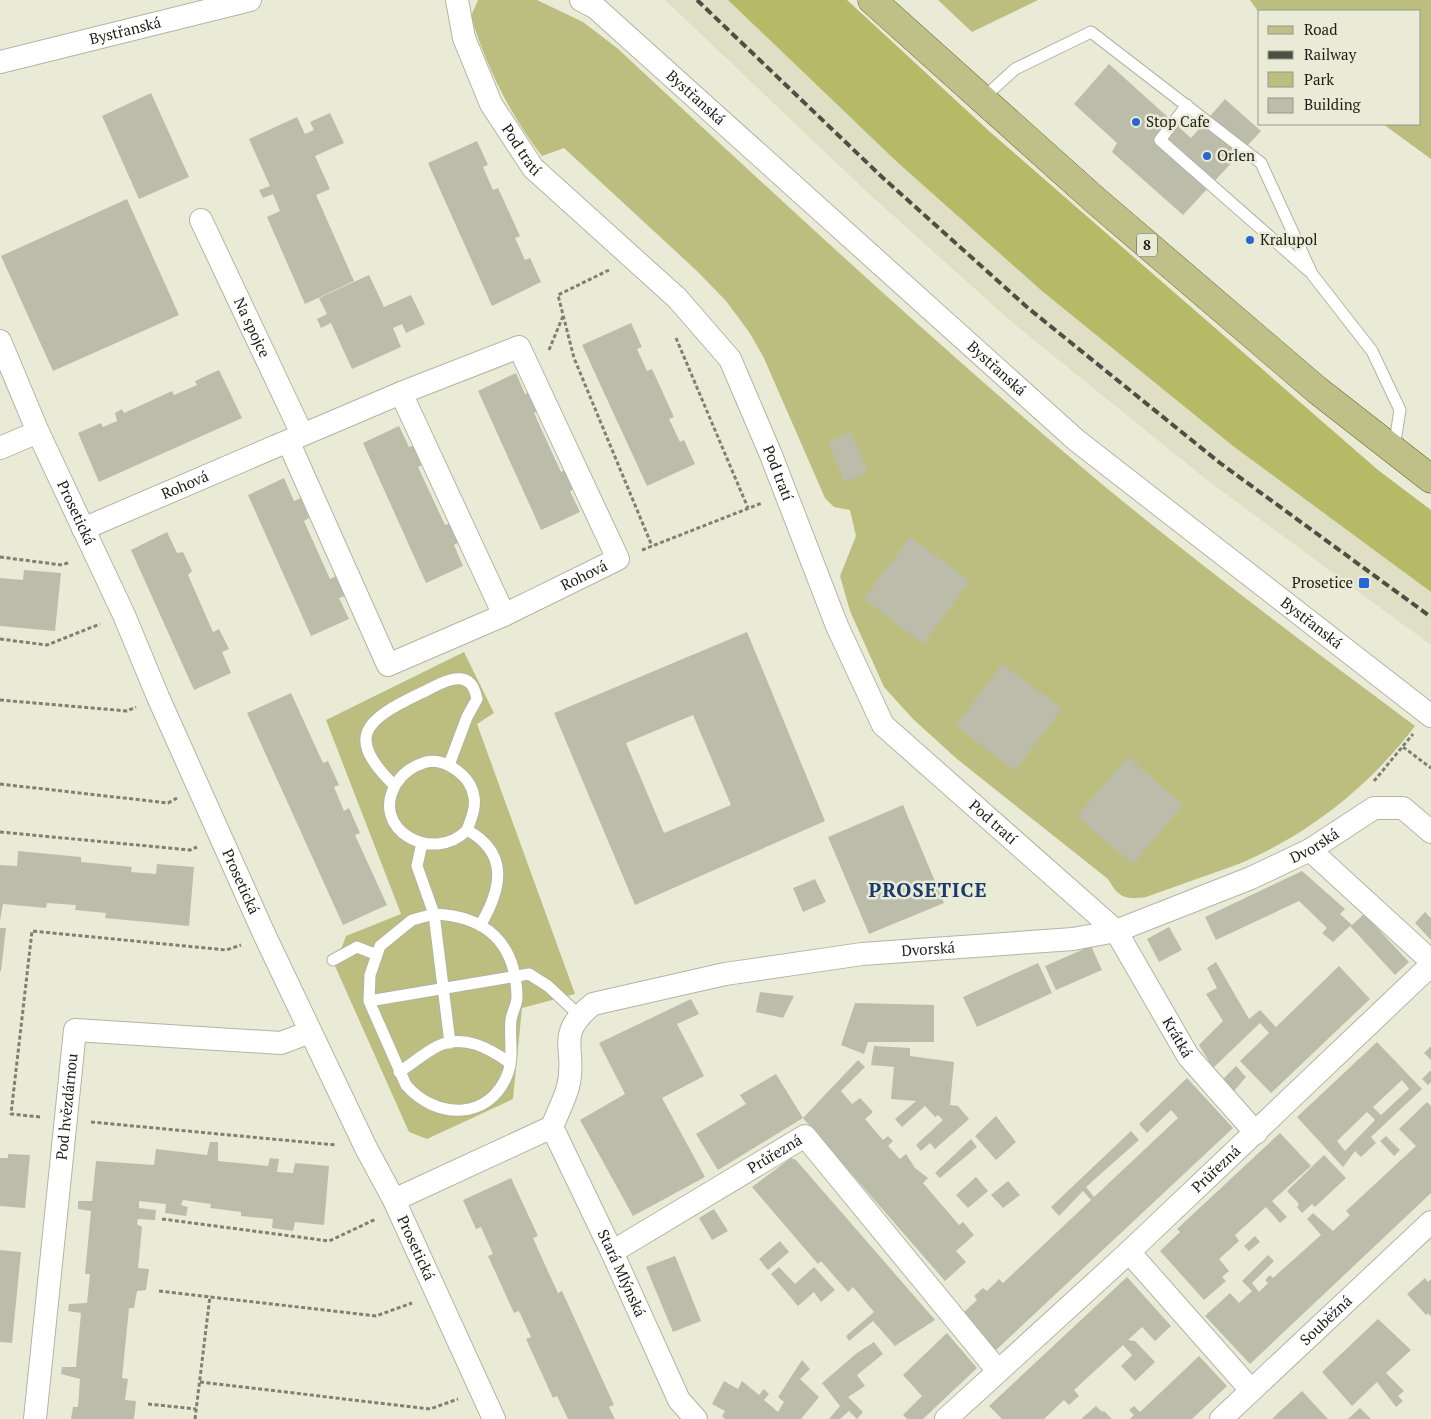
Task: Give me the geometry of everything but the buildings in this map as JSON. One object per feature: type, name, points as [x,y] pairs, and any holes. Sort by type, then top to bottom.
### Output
[{"type":"main road","name":"8","points":[[872,0],[982,100],[1317,390],[1431,479]]},
{"type":"street","name":"Bystřanská","points":[[0,62],[250,0]]},
{"type":"street","name":"Pod tratí","points":[[458,0],[464,38],[491,104],[533,168],[677,298],[730,359],[787,496],[837,626],[884,725],[1116,931]]},
{"type":"street","name":"Bystřanská","points":[[580,0],[596,8],[1076,440],[1431,716]]},
{"type":"street","name":"Na spojce","points":[[201,220],[295,438]]},
{"type":"street","name":"Prosetická","points":[[0,341],[38,432],[124,615],[158,697],[221,838],[310,1032],[366,1148],[396,1204],[494,1419]]},
{"type":"street","name":"Rohová","points":[[84,529],[295,438],[401,393],[519,347],[618,559],[504,615],[388,665],[295,438]]},
{"type":"street","points":[[401,393],[504,615]]},
{"type":"street","points":[[0,448],[38,432]]},
{"type":"street","name":"Dvorská","points":[[579,1015],[593,1004],[725,974],[862,954],[1072,940],[1116,931],[1250,878],[1310,850],[1374,808],[1403,808],[1431,832]]},
{"type":"street","points":[[1310,850],[1431,961]]},
{"type":"street","name":"Krátká","points":[[1116,931],[1188,1056],[1256,1134]]},
{"type":"street","name":"Průřezná","points":[[946,1419],[1256,1134],[1431,965]]},
{"type":"street","points":[[396,1204],[552,1127],[568,1086],[570,1027],[579,1015]]},
{"type":"street","name":"Pod hvězdárnou","points":[[35,1419],[75,1030],[281,1043],[310,1032]]},
{"type":"street","name":"Stará Mlýnská","points":[[552,1127],[612,1252],[679,1400],[696,1419]]},
{"type":"street","name":"Průřezná","points":[[612,1252],[805,1136],[998,1371]]},
{"type":"street","name":"Souběžná","points":[[1221,1419],[1431,1222]]},
{"type":"street","points":[[1129,1252],[1251,1390]]},
{"type":"lane","points":[[982,100],[1015,69],[1091,32],[1261,163],[1312,274]]},
{"type":"lane","points":[[1187,105],[1160,140],[1312,274],[1372,351],[1400,410],[1394,449]]},
{"type":"lane","points":[[395,786],[376,768],[369,752],[366,741],[368,730],[375,719],[389,709],[440,684],[455,679],[464,680],[470,683],[477,699],[467,717],[449,765]]},
{"type":"lane","points":[[428,762],[449,765],[469,783],[474,796],[474,809],[467,830],[460,837],[449,843],[437,845],[422,843],[396,827],[391,816],[390,798],[403,774],[414,767],[428,762]]},
{"type":"lane","points":[[467,830],[488,845],[497,861],[497,876],[492,905],[481,924]]},
{"type":"lane","points":[[422,843],[417,866],[434,914],[450,1042]]},
{"type":"lane","points":[[434,914],[467,918],[481,924],[496,936],[511,962],[515,977],[517,1000],[511,1018],[510,1063],[503,1084],[493,1096],[482,1104],[463,1110],[438,1109],[424,1102],[406,1085],[399,1072],[391,1048],[369,1001],[370,974],[380,946],[412,920],[434,914]]},
{"type":"lane","points":[[333,960],[357,947],[377,955]]},
{"type":"lane","points":[[369,1001],[530,974],[548,986],[579,1015]]},
{"type":"lane","points":[[399,1072],[438,1046],[450,1042],[474,1042],[510,1063]]},
{"type":"path","points":[[613,268],[558,295],[574,358],[652,546]]},
{"type":"path","points":[[676,337],[748,508]]},
{"type":"path","points":[[618,559],[748,508],[787,496]]},
{"type":"path","points":[[0,557],[62,566],[94,550]]},
{"type":"path","points":[[0,639],[47,645],[124,615]]},
{"type":"path","points":[[0,700],[127,711],[158,697]]},
{"type":"path","points":[[1402,747],[1431,768]]},
{"type":"path","points":[[0,784],[168,803],[198,786]]},
{"type":"path","points":[[0,832],[190,850],[221,838]]},
{"type":"path","points":[[162,1219],[329,1241],[396,1204]]},
{"type":"path","points":[[159,1291],[376,1316],[438,1294]]},
{"type":"path","points":[[195,1419],[210,1296]]},
{"type":"path","points":[[200,1382],[430,1409],[482,1391]]},
{"type":"path","points":[[148,1404],[196,1409]]},
{"type":"shaded area","points":[[665,0],[728,0],[896,161],[1042,291],[1233,446],[1431,592],[1431,645],[1207,480],[1014,324],[867,192]]},
{"type":"green space","points":[[478,0],[537,0],[583,22],[617,48],[903,311],[1078,464],[1202,565],[1415,726],[1378,769],[1357,789],[1335,808],[1287,840],[1236,865],[1146,897],[1128,898],[1119,894],[1108,879],[957,759],[913,719],[884,687],[850,611],[840,576],[856,536],[850,510],[834,507],[825,498],[763,356],[749,332],[726,301],[697,271],[564,148],[542,156],[520,124],[491,71],[471,16]]},
{"type":"green space","points":[[728,0],[847,0],[989,131],[1378,470],[1431,510],[1431,592],[1233,446],[1042,291],[896,161]]},
{"type":"green space","points":[[938,0],[1038,0],[972,32]]},
{"type":"green space","points":[[1250,0],[1431,0],[1431,159],[1384,125],[1421,125],[1421,10],[1258,11]]},
{"type":"green space","points":[[464,652],[494,713],[477,724],[575,994],[522,1008],[513,1099],[427,1139],[409,1132],[335,966],[346,936],[401,914],[326,720]]},
{"type":"railway","points":[[697,0],[882,177],[1028,308],[1220,463],[1431,617]]},
{"type":"place","name":"Stop Cafe","points":[[1136,122]]},
{"type":"place","name":"Orlen","points":[[1207,156]]},
{"type":"place","name":"Kralupol","points":[[1250,240]]},
{"type":"place","name":"Prosetice","points":[[1364,583]]},
{"type":"district","name":"PROSETICE","points":[[928,890]]}]
